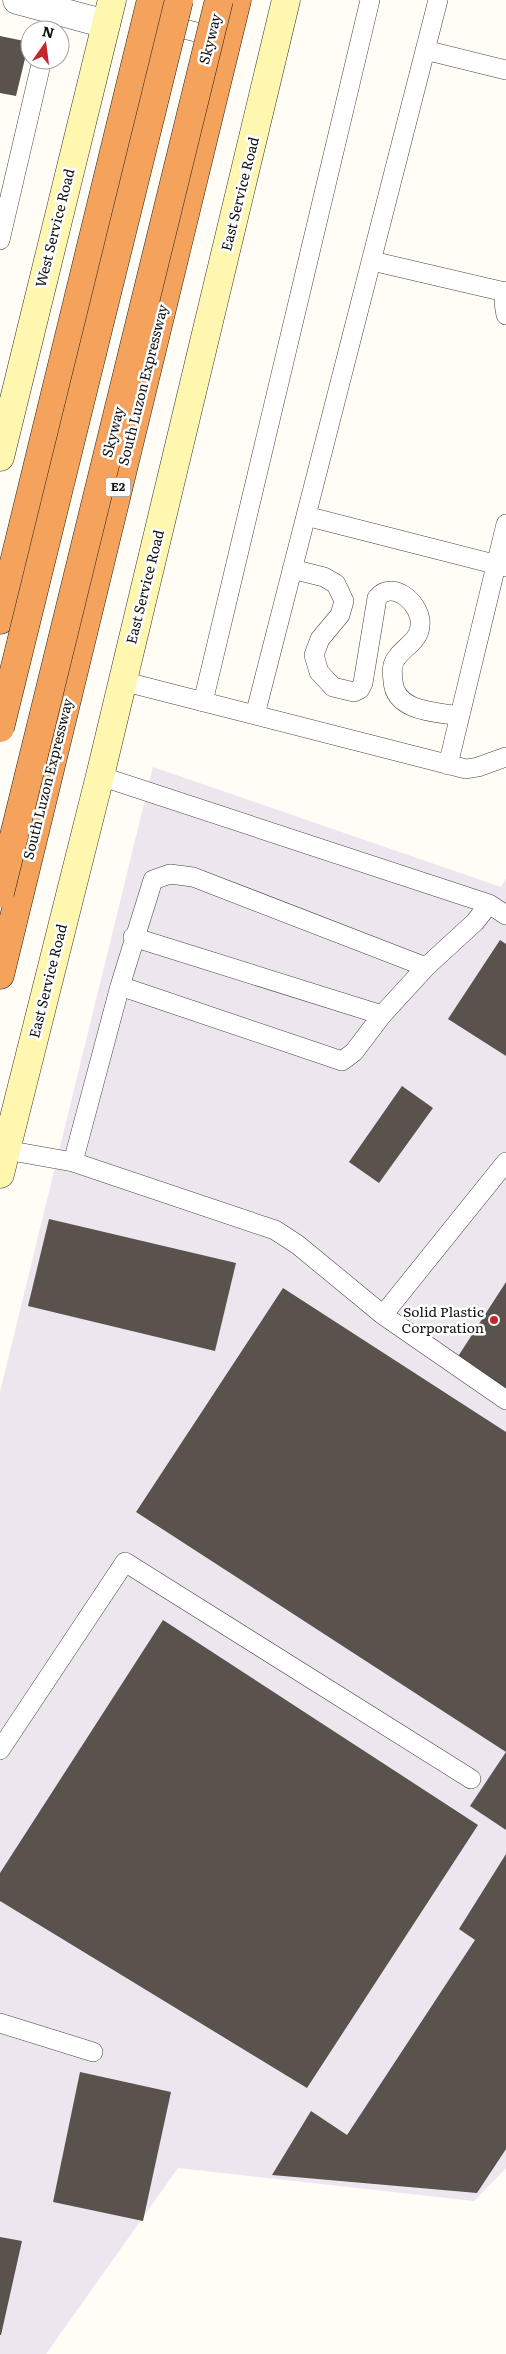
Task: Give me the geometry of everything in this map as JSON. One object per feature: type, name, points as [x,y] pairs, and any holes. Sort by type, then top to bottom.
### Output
[{"type":"highway","points":[[0,728],[178,0]]},
{"type":"highway","name":"Skyway","points":[[0,893],[219,0]]},
{"type":"highway","name":"South Luzon Expressway","points":[[0,975],[237,0]]},
{"type":"highway","points":[[0,620],[148,10]]},
{"type":"main road","name":"East Service Road","points":[[3,1162],[100,776],[286,0]]},
{"type":"main road","name":"West Service Road","points":[[0,457],[109,12]]},
{"type":"street","points":[[17,0],[53,14],[109,12]]},
{"type":"lane","points":[[203,702],[370,0]]},
{"type":"lane","points":[[255,715],[438,0]]},
{"type":"lane","points":[[148,10],[227,40]]},
{"type":"lane","points":[[425,50],[506,70]]},
{"type":"lane","points":[[0,240],[6,183],[39,70]]},
{"type":"lane","points":[[372,261],[506,291],[506,315]]},
{"type":"lane","points":[[306,516],[501,566]]},
{"type":"lane","points":[[448,765],[501,566],[506,524]]},
{"type":"lane","points":[[292,569],[324,577],[336,584],[344,601],[340,615],[320,639],[314,655],[319,672],[333,687],[354,692],[360,689],[363,683],[377,598],[382,592],[388,591],[407,596],[418,608],[421,626],[417,638],[397,657],[392,667],[393,690],[401,701],[418,708],[460,716]]},
{"type":"lane","points":[[122,681],[448,765],[472,768],[506,757]]},
{"type":"lane","points":[[100,776],[489,904],[506,915]]},
{"type":"lane","points":[[73,1162],[120,986],[153,880],[170,874],[193,877],[426,967]]},
{"type":"lane","points":[[120,986],[342,1061],[354,1052],[382,1015],[426,967],[475,922],[489,904]]},
{"type":"lane","points":[[134,938],[382,1015]]},
{"type":"lane","points":[[3,1162],[73,1162],[275,1230],[298,1245],[383,1315],[506,1400]]},
{"type":"lane","points":[[383,1315],[506,1162]]},
{"type":"lane","points":[[0,1750],[125,1562],[470,1779]]},
{"type":"lane","points":[[0,2023],[93,2052]]},
{"type":"shaded area","points":[[153,767],[501,887],[506,879],[506,2168],[474,2201],[178,2168],[46,2354],[0,2354],[0,1392]]},
{"type":"building","points":[[0,36],[20,40],[20,70],[22,70],[16,96],[0,93]]},
{"type":"building","points":[[500,940],[506,944],[506,1056],[448,1019]]},
{"type":"building","points":[[402,1086],[433,1108],[379,1183],[349,1162]]},
{"type":"building","points":[[49,1219],[236,1263],[215,1351],[28,1306]]},
{"type":"building","name":"Solid Plastic Corporation","points":[[506,1282],[506,1389],[457,1358]]},
{"type":"building","points":[[283,1288],[506,1432],[506,1752],[136,1512]]},
{"type":"building","points":[[163,1620],[478,1825],[307,2088],[0,1901],[0,1873]]},
{"type":"building","points":[[506,1752],[506,1830],[470,1806]]},
{"type":"building","points":[[506,1854],[506,2149],[477,2193],[272,2175],[311,2111],[347,2135],[475,1940],[459,1929]]},
{"type":"building","points":[[80,2072],[171,2092],[143,2221],[53,2202]]},
{"type":"building","points":[[0,2237],[22,2241],[1,2335],[0,2335]]},
{"type":"place","name":"Solid Plastic Corporation","points":[[494,1320]]}]
